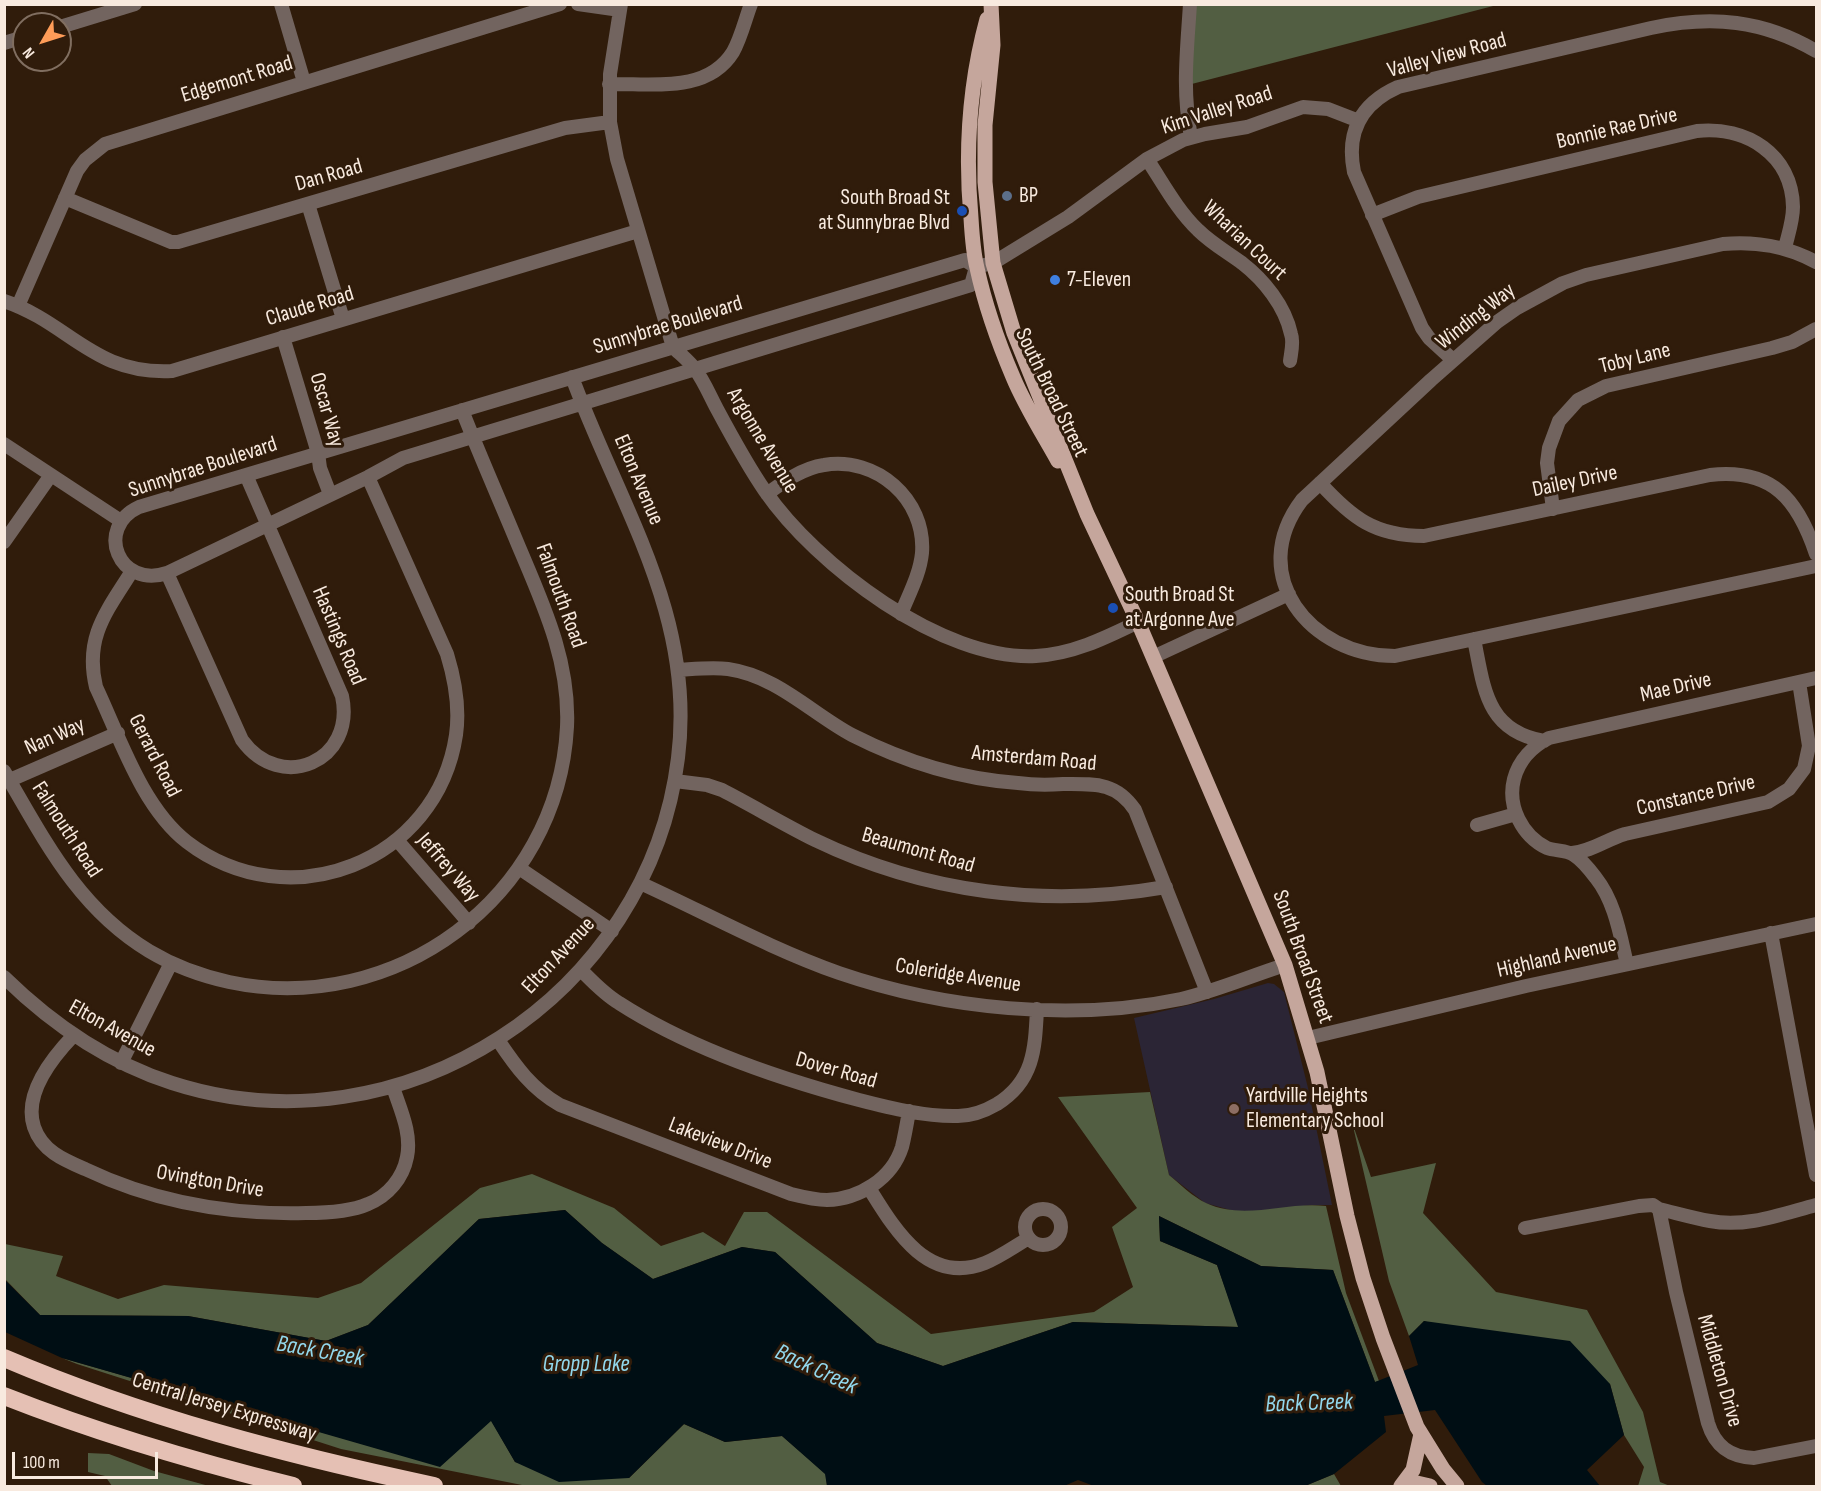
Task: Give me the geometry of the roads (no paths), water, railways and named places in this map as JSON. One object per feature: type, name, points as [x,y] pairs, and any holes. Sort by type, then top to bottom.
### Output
[{"type":"highway","name":"Central Jersey Expressway","points":[[4,1358],[93,1393],[240,1440],[324,1462],[434,1486]]},
{"type":"highway","points":[[4,1396],[99,1430],[293,1486]]},
{"type":"main road","name":"South Broad Street","points":[[1087,514],[1014,333],[993,263],[986,182],[985,125],[993,45],[991,4],[980,44],[971,100],[968,134],[968,186],[976,267],[997,336],[1013,378],[1087,514],[1138,622],[1285,965],[1308,1038],[1347,1216],[1364,1278],[1392,1362],[1443,1486]]},
{"type":"main road","points":[[971,100],[987,102]]},
{"type":"main road","points":[[968,134],[985,125]]},
{"type":"main road","points":[[1402,1486],[1413,1470],[1419,1430]]},
{"type":"main road","name":"South Broad Street","points":[[1419,1430],[1456,1486]]},
{"type":"main road","points":[[1402,1486],[1417,1483],[1430,1486]]},
{"type":"street","points":[[72,23],[135,4]]},
{"type":"street","points":[[281,4],[304,82]]},
{"type":"street","name":"Edgemont Road","points":[[11,303],[78,171],[85,160],[105,144],[560,4]]},
{"type":"street","points":[[578,4],[621,7]]},
{"type":"street","points":[[609,84],[682,83],[706,76],[717,69],[733,51],[751,4]]},
{"type":"street","points":[[1190,4],[1185,90],[1191,137]]},
{"type":"street","name":"Argonne Avenue","points":[[621,7],[609,84],[610,122],[617,159],[673,347],[696,369],[742,456],[767,495],[791,524],[826,559],[872,596],[901,614],[980,649],[1022,656],[1053,655],[1072,651],[1138,622]]},
{"type":"street","name":"Valley View Road","points":[[1453,360],[1429,338],[1422,328],[1354,172],[1351,160],[1352,140],[1359,121],[1375,100],[1398,87],[1665,25],[1707,21],[1752,25],[1793,37],[1816,51]]},
{"type":"street","name":"Kim Valley Road","points":[[976,267],[993,263],[1068,217],[1147,159],[1166,147],[1191,137],[1247,127],[1303,107],[1316,106],[1328,109],[1359,121]]},
{"type":"street","name":"Dan Road","points":[[65,198],[171,242],[178,242],[565,128],[610,122]]},
{"type":"street","name":"Bonnie Rae Drive","points":[[1372,215],[1430,194],[1697,131],[1719,130],[1751,139],[1773,156],[1781,167],[1791,193],[1793,207],[1785,248]]},
{"type":"street","name":"Wharian Court","points":[[1147,159],[1196,229],[1244,264],[1269,290],[1286,317],[1292,336],[1290,361]]},
{"type":"street","points":[[308,204],[343,320]]},
{"type":"street","name":"Claude Road","points":[[11,303],[106,360],[141,370],[172,371],[638,231]]},
{"type":"street","name":"Winding Way","points":[[1816,262],[1785,248],[1761,243],[1723,244],[1586,275],[1563,283],[1516,308],[1453,360],[1302,500],[1294,510],[1283,534],[1281,565],[1289,594],[1301,614],[1321,633],[1361,653],[1395,656],[1816,566]]},
{"type":"street","name":"Sunnybrae Boulevard","points":[[132,571],[125,565],[116,550],[117,531],[127,514],[139,507],[965,260],[976,267]]},
{"type":"street","points":[[132,571],[148,576],[167,573],[403,458],[971,285],[976,267]]},
{"type":"street","name":"Toby Lane","points":[[1553,509],[1547,463],[1549,448],[1559,422],[1578,400],[1606,386],[1772,348],[1792,342],[1816,329]]},
{"type":"street","name":"Oscar Way","points":[[283,338],[318,453],[320,468],[330,494]]},
{"type":"street","name":"Elton Avenue","points":[[4,977],[44,1014],[73,1036],[121,1063],[183,1086],[227,1096],[310,1100],[338,1098],[393,1087],[456,1063],[498,1040],[548,1003],[581,970],[612,931],[640,883],[654,852],[675,781],[681,723],[678,670],[670,623],[660,590],[572,377]]},
{"type":"street","name":"Falmouth Road","points":[[7,776],[55,858],[85,898],[126,936],[171,963],[195,972],[243,985],[275,988],[316,987],[345,982],[397,966],[441,944],[469,923],[490,903],[519,868],[544,822],[554,796],[565,749],[567,698],[563,669],[552,624],[462,410]]},
{"type":"street","points":[[4,444],[121,521]]},
{"type":"street","points":[[767,495],[797,475],[823,465],[838,463],[865,467],[889,480],[908,500],[919,524],[921,538],[919,567],[901,614]]},
{"type":"street","points":[[4,542],[51,475]]},
{"type":"street","name":"Hastings Road","points":[[167,573],[248,749],[267,763],[291,768],[314,762],[324,756],[338,739],[343,728],[345,706],[246,475]]},
{"type":"street","name":"Dailey Drive","points":[[1320,483],[1361,521],[1376,528],[1407,536],[1424,536],[1710,475],[1740,475],[1769,485],[1782,493],[1795,506],[1807,527],[1816,554]]},
{"type":"street","name":"Gerard Road","points":[[132,571],[97,629],[92,651],[93,673],[96,687],[147,795],[172,828],[203,853],[240,870],[257,874],[292,878],[326,874],[362,862],[397,840],[424,811],[444,776],[456,734],[456,694],[447,654],[368,477]]},
{"type":"street","points":[[1153,657],[1289,594]]},
{"type":"street","points":[[1474,639],[1485,695],[1492,709],[1509,728],[1544,741]]},
{"type":"street","name":"Amsterdam Road","points":[[678,670],[728,669],[763,679],[780,687],[852,734],[886,751],[943,770],[1010,783],[1089,784],[1111,788],[1129,801],[1136,810],[1207,992]]},
{"type":"street","name":"Mae Drive","points":[[1544,741],[1816,678]]},
{"type":"street","name":"Constance Drive","points":[[1572,853],[1597,847],[1625,834],[1768,802],[1790,789],[1804,769],[1809,746],[1799,682]]},
{"type":"street","name":"Nan Way","points":[[7,776],[118,733]]},
{"type":"street","points":[[1544,741],[1525,757],[1514,778],[1513,803],[1516,814],[1528,833],[1537,842],[1554,850],[1572,853],[1587,867],[1606,892],[1613,909],[1627,964]]},
{"type":"street","name":"Beaumont Road","points":[[675,781],[707,785],[722,790],[839,850],[881,866],[945,884],[989,892],[1063,897],[1098,896],[1166,887]]},
{"type":"street","points":[[1477,825],[1516,814]]},
{"type":"street","name":"Jeffrey Way","points":[[397,840],[469,923]]},
{"type":"street","points":[[519,868],[612,931]]},
{"type":"street","name":"Coleridge Avenue","points":[[640,883],[799,957],[839,973],[923,995],[995,1006],[1095,1009],[1139,1005],[1180,999],[1207,992],[1285,965]]},
{"type":"street","name":"Highland Avenue","points":[[1308,1038],[1526,986],[1816,924]]},
{"type":"street","points":[[1771,933],[1816,1175]]},
{"type":"street","points":[[121,1063],[171,963]]},
{"type":"street","name":"Dover Road","points":[[581,970],[605,994],[619,1003],[690,1040],[736,1060],[830,1092],[909,1111],[957,1116],[970,1115],[995,1105],[1017,1087],[1032,1062],[1037,1009]]},
{"type":"street","name":"Ovington Drive","points":[[73,1036],[53,1060],[32,1100],[34,1128],[44,1145],[65,1160],[127,1186],[175,1201],[216,1209],[316,1213],[360,1208],[381,1197],[398,1178],[407,1156],[407,1129],[393,1087]]},
{"type":"street","name":"Lakeview Drive","points":[[498,1040],[521,1074],[533,1087],[560,1105],[791,1194],[826,1200],[842,1198],[868,1188],[896,1161],[902,1148],[909,1111]]},
{"type":"street","points":[[868,1188],[901,1238],[919,1253],[948,1267],[973,1267],[986,1263],[1029,1238]]},
{"type":"street","points":[[1525,1228],[1653,1205],[1659,1209],[1711,1222],[1733,1223],[1752,1222],[1816,1205]]},
{"type":"street","name":"Middleton Drive","points":[[1659,1209],[1676,1292],[1708,1423],[1717,1442],[1726,1451],[1744,1458],[1816,1446]]},
{"type":"water","name":"Gropp Lake","points":[[565,1210],[602,1243],[653,1279],[742,1247],[775,1252],[877,1343],[943,1366],[1073,1322],[1238,1327],[1217,1265],[1160,1241],[1159,1216],[1261,1266],[1333,1270],[1375,1382],[1418,1365],[1409,1336],[1424,1321],[1570,1341],[1610,1384],[1624,1435],[1587,1470],[1600,1486],[1487,1486],[1482,1482],[1435,1410],[1384,1416],[1386,1432],[1334,1474],[1305,1486],[1094,1486],[1078,1480],[1064,1486],[827,1486],[825,1474],[782,1436],[725,1442],[684,1424],[629,1478],[559,1482],[515,1462],[491,1421],[440,1467],[62,1358],[5,1332],[4,1279],[40,1315],[188,1316],[326,1341],[368,1325],[479,1219]]},
{"type":"place","name":"BP","points":[[1007,196]]},
{"type":"place","name":"South Broad St at Sunnybrae Blvd","points":[[962,211]]},
{"type":"place","name":"7-Eleven","points":[[1055,280]]},
{"type":"place","name":"South Broad St at Argonne Ave","points":[[1113,608]]},
{"type":"place","name":"Yardville Heights Elementary School","points":[[1234,1109]]},
{"type":"water label","name":"Back Creek","points":[[320,1352]]},
{"type":"water label","name":"Back Creek","points":[[816,1370]]},
{"type":"water label","name":"Back Creek","points":[[1309,1404]]}]
